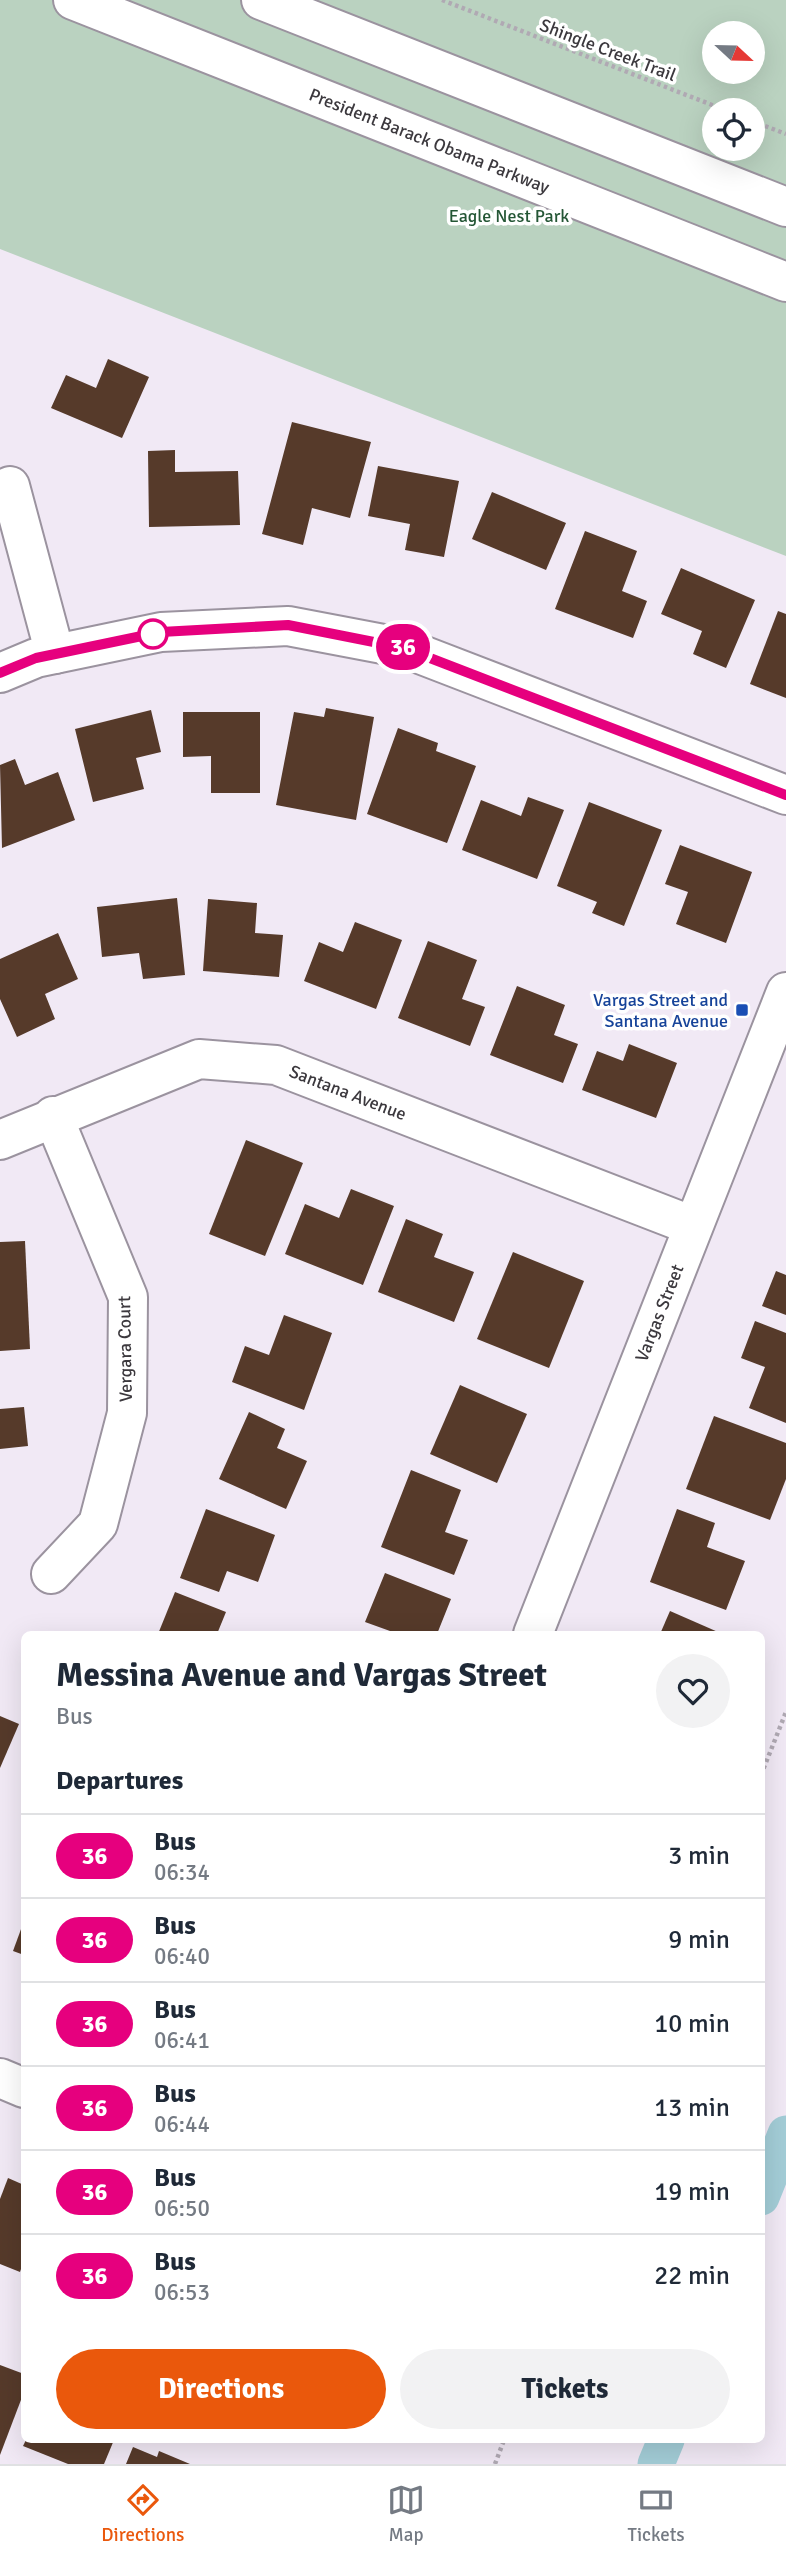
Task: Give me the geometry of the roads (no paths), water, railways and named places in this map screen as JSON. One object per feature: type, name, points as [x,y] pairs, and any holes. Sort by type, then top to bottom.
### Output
[{"type":"street","name":"President Barack Obama Parkway","points":[[73,0],[786,282]]},
{"type":"street","points":[[261,0],[786,207]]},
{"type":"street","points":[[10,486],[55,654]]},
{"type":"street","points":[[0,673],[55,654],[161,632],[288,625],[404,648],[786,795]]},
{"type":"street","name":"Vargas Street","points":[[534,1631],[786,992]]},
{"type":"street","name":"Santana Avenue","points":[[0,1140],[53,1116],[200,1059],[276,1065],[693,1226]]},
{"type":"street","name":"Vergara Court","points":[[51,1574],[98,1524],[127,1413],[128,1297],[53,1116]]},
{"type":"street","points":[[0,2078],[21,2087]]},
{"type":"waterway","points":[[765,2187],[786,2134]]},
{"type":"waterway","points":[[656,2464],[665,2443]]},
{"type":"place","name":"Vargas Street and Santana Avenue","points":[[742,1010]]},
{"type":"park label","name":"Eagle Nest Park","points":[[509,216]]}]
